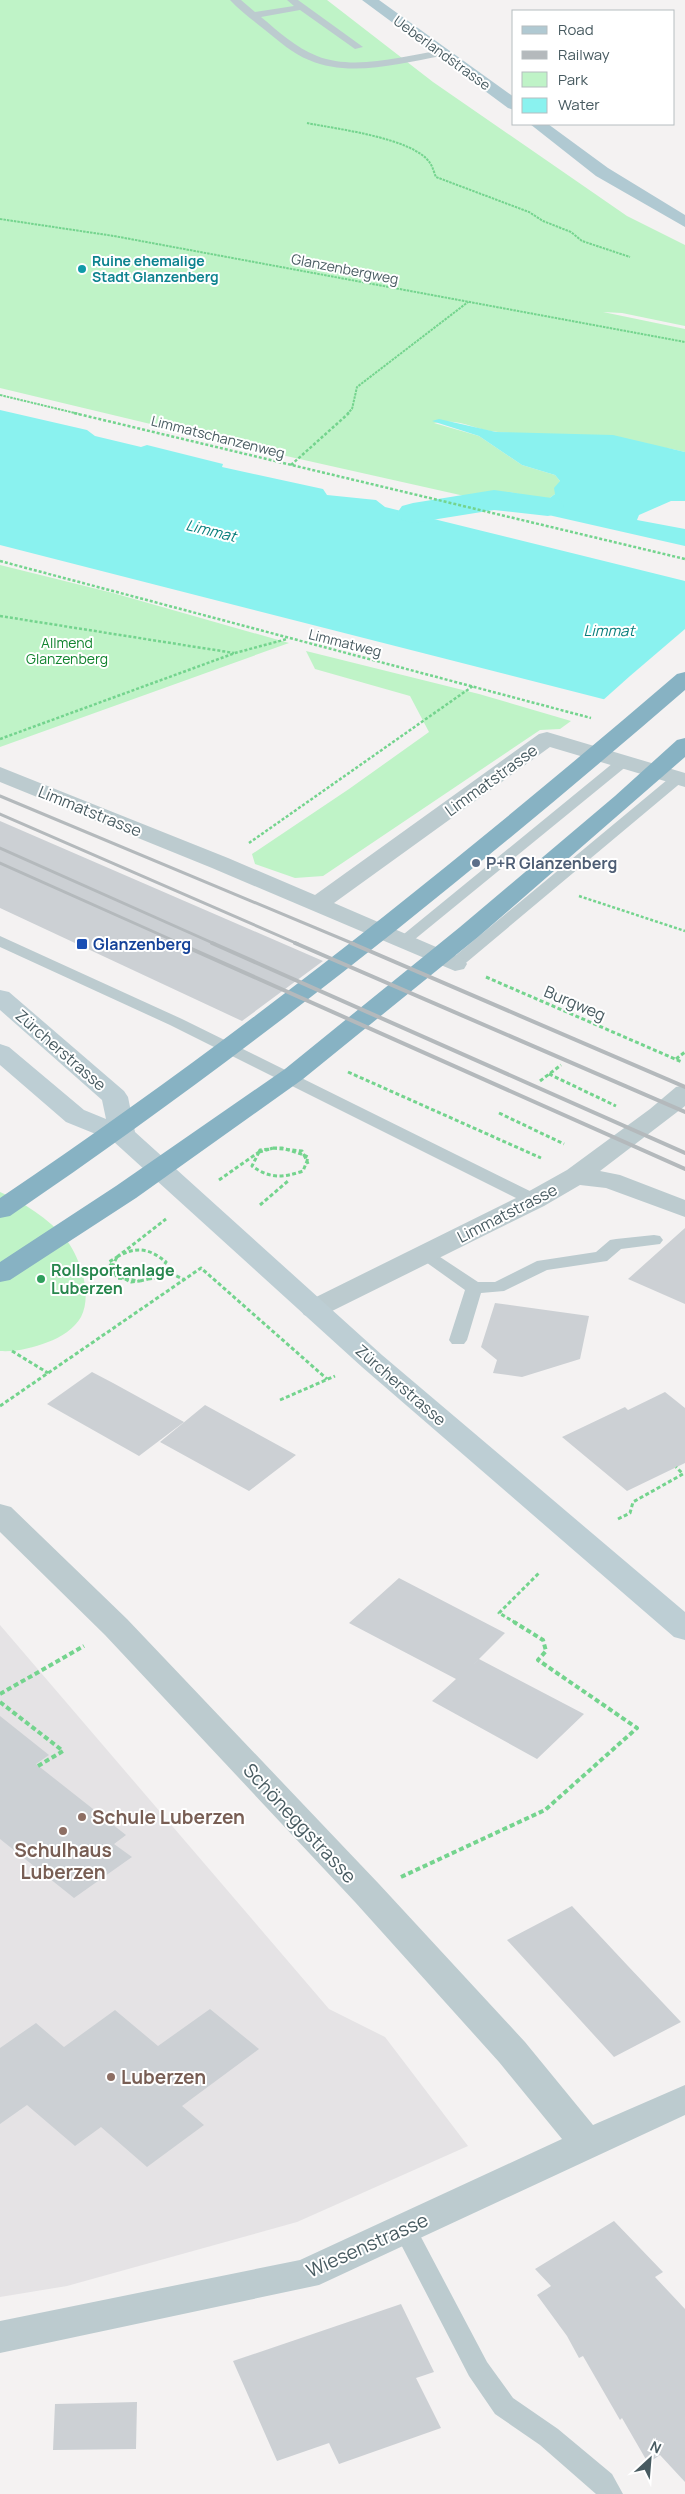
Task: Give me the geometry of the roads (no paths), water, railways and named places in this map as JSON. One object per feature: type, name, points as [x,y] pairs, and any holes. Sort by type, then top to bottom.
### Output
[{"type":"highway","points":[[0,1210],[70,1164],[242,1041],[418,905],[685,679]]},
{"type":"highway","points":[[0,1274],[126,1192],[294,1074],[468,932],[622,802],[685,745]]},
{"type":"main road","name":"Ueberlandstrasse","points":[[370,0],[512,104]]},
{"type":"main road","points":[[539,125],[609,176],[685,222]]},
{"type":"main road","name":"Zürcherstrasse","points":[[0,997],[115,1097],[122,1135]]},
{"type":"main road","name":"Zürcherstrasse","points":[[0,1052],[75,1116],[122,1135],[314,1310],[685,1629]]},
{"type":"street","name":"Limmatstrasse","points":[[318,904],[547,739],[682,779]]},
{"type":"street","name":"Limmatstrasse","points":[[0,774],[220,863],[455,964]]},
{"type":"street","name":"Limmatstrasse","points":[[314,1310],[534,1200],[582,1172],[659,1115],[685,1092]]},
{"type":"street","points":[[582,1172],[685,1209]]},
{"type":"street","name":"Schöneggstrasse","points":[[0,1514],[116,1627],[367,1893],[512,2052],[587,2144]]},
{"type":"street","name":"Wiesenstrasse","points":[[0,2337],[306,2274],[685,2099]]},
{"type":"lane","points":[[236,0],[303,53],[328,63],[347,65],[442,53]]},
{"type":"lane","points":[[292,0],[358,47]]},
{"type":"lane","points":[[254,15],[302,7]]},
{"type":"lane","points":[[404,941],[623,762]]},
{"type":"lane","points":[[455,964],[682,779]]},
{"type":"lane","points":[[0,942],[176,1022],[534,1200]]},
{"type":"lane","points":[[425,1254],[474,1288],[498,1286],[543,1265],[601,1257],[616,1244],[654,1240]]},
{"type":"lane","points":[[458,1340],[474,1288]]},
{"type":"lane","points":[[405,2228],[478,2370],[504,2406],[549,2437],[603,2482],[610,2494]]},
{"type":"water","name":"Limmat","points":[[0,410],[87,430],[95,436],[141,447],[147,445],[223,464],[222,467],[323,489],[327,495],[376,500],[385,507],[685,581],[685,720],[0,545]]},
{"type":"water","points":[[439,419],[496,432],[613,435],[685,452],[685,501],[671,501],[639,515],[637,520],[685,529],[685,546],[478,499],[483,493],[509,492],[547,500],[555,494],[554,488],[560,481],[555,475],[522,465],[479,436],[432,421]]},
{"type":"waterway","points":[[413,513],[494,500],[548,506]]},
{"type":"railway","points":[[0,796],[354,944]]},
{"type":"railway","points":[[0,814],[298,944]]},
{"type":"railway","points":[[0,848],[215,944]]},
{"type":"railway","points":[[0,863],[181,944]]},
{"type":"railway","points":[[178,943],[685,1169]]},
{"type":"railway","points":[[212,943],[685,1153]]},
{"type":"railway","points":[[295,943],[685,1112]]},
{"type":"railway","points":[[351,943],[685,1087]]},
{"type":"place","name":"Ruine ehemalige Stadt Glanzenberg","points":[[82,269]]},
{"type":"place","name":"P+R Glanzenberg","points":[[476,863]]},
{"type":"place","name":"Glanzenberg","points":[[82,944]]},
{"type":"place","name":"Rollsportanlage Luberzen","points":[[41,1279]]},
{"type":"place","name":"Schule Luberzen","points":[[82,1817]]},
{"type":"place","name":"Schulhaus Luberzen","points":[[63,1831]]},
{"type":"place","name":"Luberzen","points":[[111,2077]]},
{"type":"park label","name":"Allmend Glanzenberg","points":[[67,652]]}]
